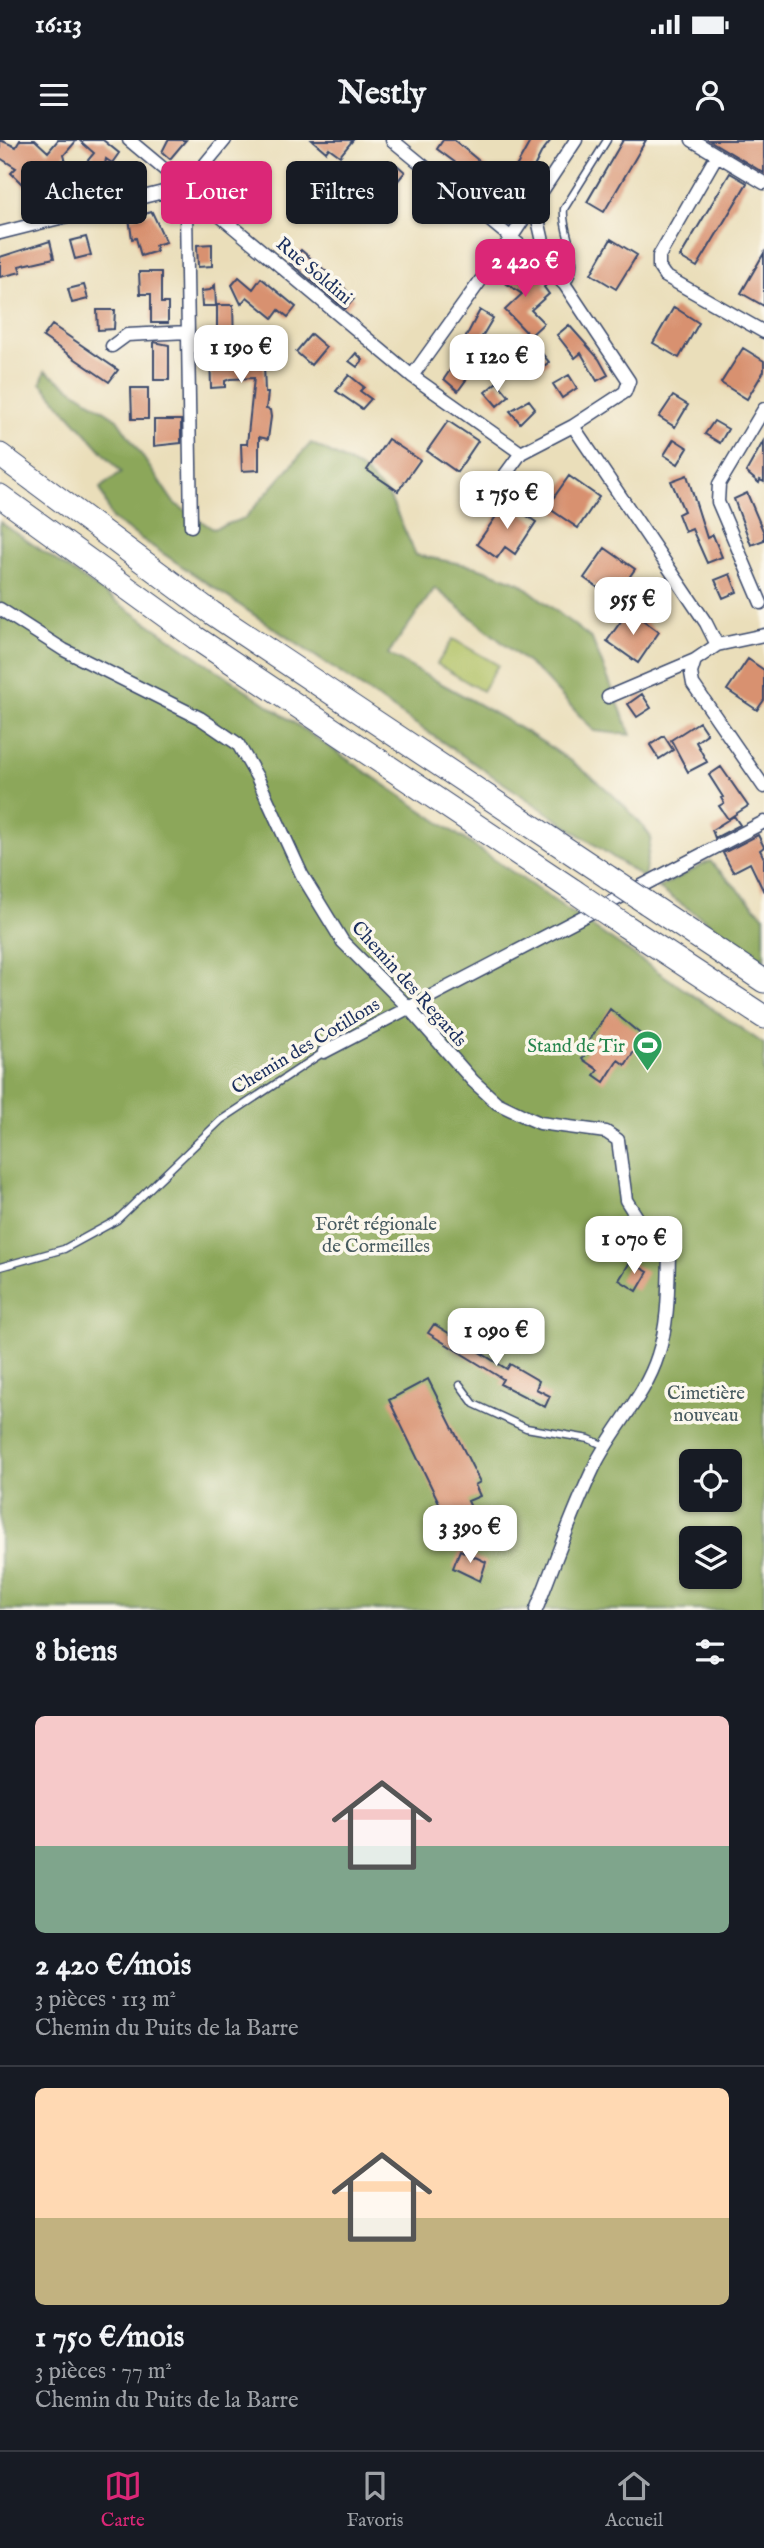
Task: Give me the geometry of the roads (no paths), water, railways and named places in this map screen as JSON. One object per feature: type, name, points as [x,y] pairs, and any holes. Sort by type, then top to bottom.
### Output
[{"type":"highway","points":[[0,455],[212,613],[764,981]]},
{"type":"highway","points":[[0,496],[197,638],[764,1017]]},
{"type":"street","name":"Rue Soldini","points":[[128,140],[161,166]]},
{"type":"street","points":[[208,161],[225,140]]},
{"type":"street","points":[[392,140],[565,285],[629,381],[625,392],[573,426],[521,453],[483,505]]},
{"type":"street","points":[[550,178],[576,140]]},
{"type":"street","points":[[692,140],[764,183]]},
{"type":"street","points":[[717,155],[659,256],[659,267],[665,276],[764,332]]},
{"type":"street","points":[[0,233],[161,193]]},
{"type":"street","points":[[186,224],[191,526]]},
{"type":"street","name":"Rue Soldini","points":[[230,224],[412,376],[521,453]]},
{"type":"street","points":[[412,376],[520,224]]},
{"type":"street","points":[[539,224],[549,269]]},
{"type":"street","points":[[113,346],[127,335],[188,332]]},
{"type":"street","points":[[761,603],[718,502],[719,484],[764,409]]},
{"type":"street","points":[[573,426],[718,645]]},
{"type":"street","name":"Chemin des Regards","points":[[0,608],[64,650],[200,718],[238,744],[257,777],[302,875],[343,942],[407,1006],[473,1082],[497,1103],[540,1123],[606,1132],[616,1137],[621,1149],[621,1177],[626,1200],[643,1227],[669,1254],[666,1316],[658,1358],[606,1447]]},
{"type":"street","points":[[608,697],[695,660],[718,645],[764,635]]},
{"type":"street","points":[[695,660],[691,673],[693,684],[764,787]]},
{"type":"street","name":"Chemin des Cotillons","points":[[324,1052],[407,1006],[764,822]]},
{"type":"street","points":[[536,1610],[576,1506],[606,1447]]},
{"type":"lane","points":[[565,285],[571,279],[573,259],[562,220],[564,209],[607,140]]},
{"type":"lane","name":"Chemin des Cotillons","points":[[0,1267],[64,1249],[117,1220],[221,1120],[324,1052]]},
{"type":"lane","points":[[460,1385],[474,1404],[526,1428],[589,1439],[606,1447]]},
{"type":"place","name":"Stand de Tir","points":[[648,1072]]},
{"type":"park label","name":"Forêt régionale de Cormeilles","points":[[376,1234]]},
{"type":"park label","name":"Cimetière nouveau","points":[[706,1403]]}]
